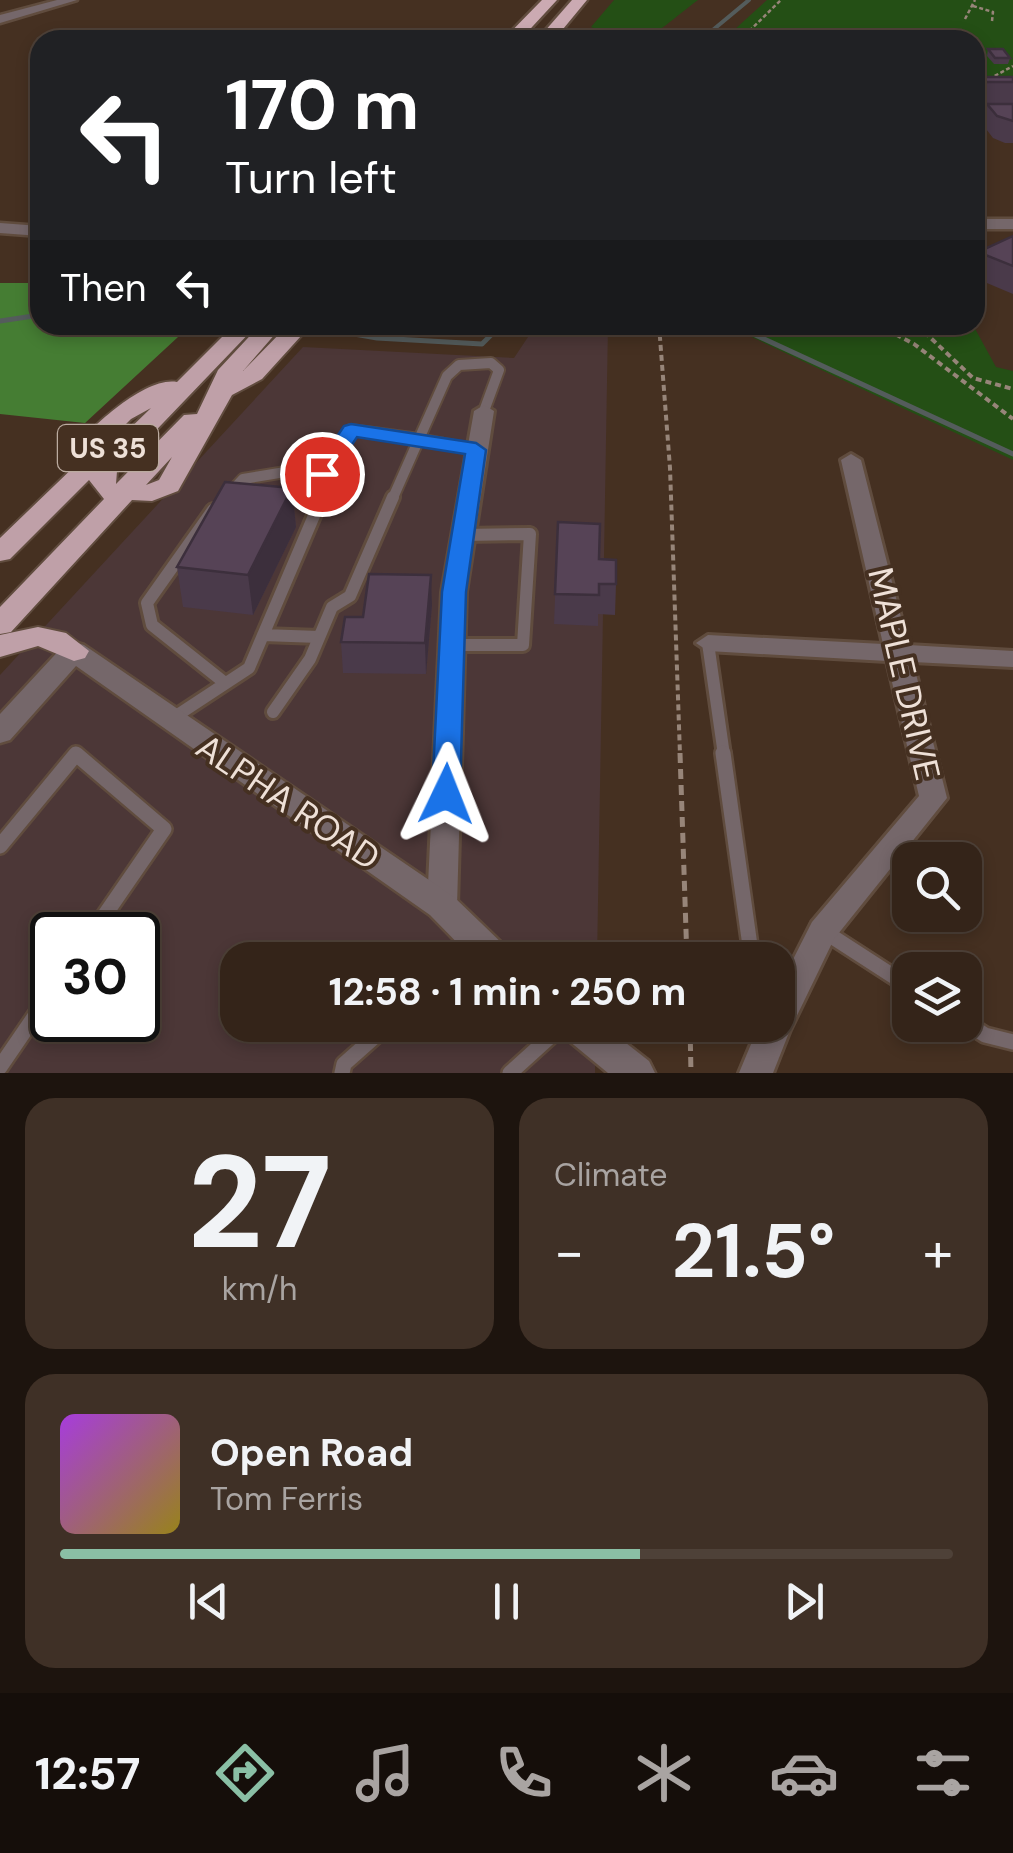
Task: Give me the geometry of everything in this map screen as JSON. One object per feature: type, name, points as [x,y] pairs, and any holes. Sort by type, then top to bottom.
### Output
[{"type":"highway","points":[[521,30],[550,0]]},
{"type":"highway","points":[[554,30],[580,0]]},
{"type":"highway","points":[[252,337],[169,485],[152,493],[109,492],[102,484],[104,470],[252,337]]},
{"type":"highway","name":"US 35","points":[[0,553],[170,387],[252,337]]},
{"type":"highway","points":[[0,530],[23,514],[122,414],[170,387]]},
{"type":"highway","name":"US 35","points":[[0,624],[121,494]]},
{"type":"highway","points":[[0,647],[32,635],[46,636],[74,651]]},
{"type":"street","points":[[0,19],[70,0]]},
{"type":"street","points":[[985,224],[1013,224]]},
{"type":"street","points":[[0,228],[30,229]]},
{"type":"street","points":[[442,906],[452,645],[445,592],[462,534],[484,411]]},
{"type":"street","name":"MAPLE DRIVE","points":[[795,984],[823,931],[933,798],[851,460]]},
{"type":"street","points":[[708,643],[1013,660]]},
{"type":"street","points":[[0,733],[74,651]]},
{"type":"street","name":"ALPHA ROAD","points":[[74,651],[442,906],[472,942]]},
{"type":"street","points":[[597,1042],[636,1073]]},
{"type":"street","name":"MAPLE DRIVE","points":[[756,1073],[767,1042]]},
{"type":"lane","points":[[273,712],[319,637],[332,608],[353,588],[447,376],[459,365],[491,363],[499,370],[484,411]]},
{"type":"lane","points":[[170,720],[248,668],[322,502],[322,474],[351,430],[476,450]]},
{"type":"lane","points":[[226,683],[152,625],[146,602],[199,525],[243,480],[328,465]]},
{"type":"lane","points":[[452,645],[523,645],[530,534],[462,534]]},
{"type":"lane","points":[[353,588],[370,589]]},
{"type":"lane","points":[[263,635],[319,637]]},
{"type":"lane","points":[[708,643],[750,942]]},
{"type":"lane","points":[[0,846],[76,754],[164,829],[107,912]]},
{"type":"lane","points":[[823,931],[892,975]]},
{"type":"lane","points":[[0,1067],[30,1023]]},
{"type":"lane","points":[[982,1033],[1013,1042]]},
{"type":"lane","points":[[342,1073],[344,1064],[369,1042]]},
{"type":"lane","points":[[510,1073],[544,1042]]},
{"type":"path","points":[[750,30],[781,0]]},
{"type":"path","points":[[965,19],[975,0]]},
{"type":"path","points":[[973,6],[993,12],[992,21]]},
{"type":"path","points":[[986,81],[1013,66]]},
{"type":"path","points":[[661,335],[670,468],[686,942]]},
{"type":"path","points":[[903,335],[978,400],[1013,420]]},
{"type":"path","points":[[928,335],[973,378],[1013,389]]},
{"type":"path","points":[[690,1042],[691,1073]]},
{"type":"shaded area","points":[[529,335],[608,335],[597,942],[220,942],[220,1042],[595,1042],[595,1073],[0,1073],[0,675],[303,347],[514,358]]},
{"type":"green space","points":[[614,0],[698,0],[659,30],[591,27]]},
{"type":"green space","points":[[767,0],[1013,0],[1013,92],[985,92],[985,30],[734,30]]},
{"type":"green space","points":[[0,283],[30,283],[30,335],[180,335],[85,423],[0,414]]},
{"type":"green space","points":[[747,335],[978,335],[996,367],[1013,371],[1013,460]]},
{"type":"building","points":[[988,49],[1003,49],[1010,58],[995,58]]},
{"type":"building","points":[[985,77],[1013,77],[1013,82],[985,82]]},
{"type":"building","points":[[987,104],[1013,104],[1013,121],[997,116]]},
{"type":"building","points":[[1013,236],[1013,266],[985,255],[985,249]]},
{"type":"building","points":[[225,482],[292,488],[248,575],[177,567]]},
{"type":"building","points":[[558,522],[600,524],[599,559],[616,560],[616,584],[599,584],[599,595],[555,594]]},
{"type":"building","points":[[369,574],[431,575],[425,643],[341,642],[345,617],[363,617]]},
{"type":"waterway","points":[[713,30],[749,0]]},
{"type":"waterway","points":[[0,321],[30,316]]},
{"type":"waterway","points":[[360,335],[482,344],[491,335]]},
{"type":"waterway","points":[[756,335],[1013,454]]},
{"type":"route","points":[[322,474],[351,430],[476,450],[454,592],[446,794]]}]
